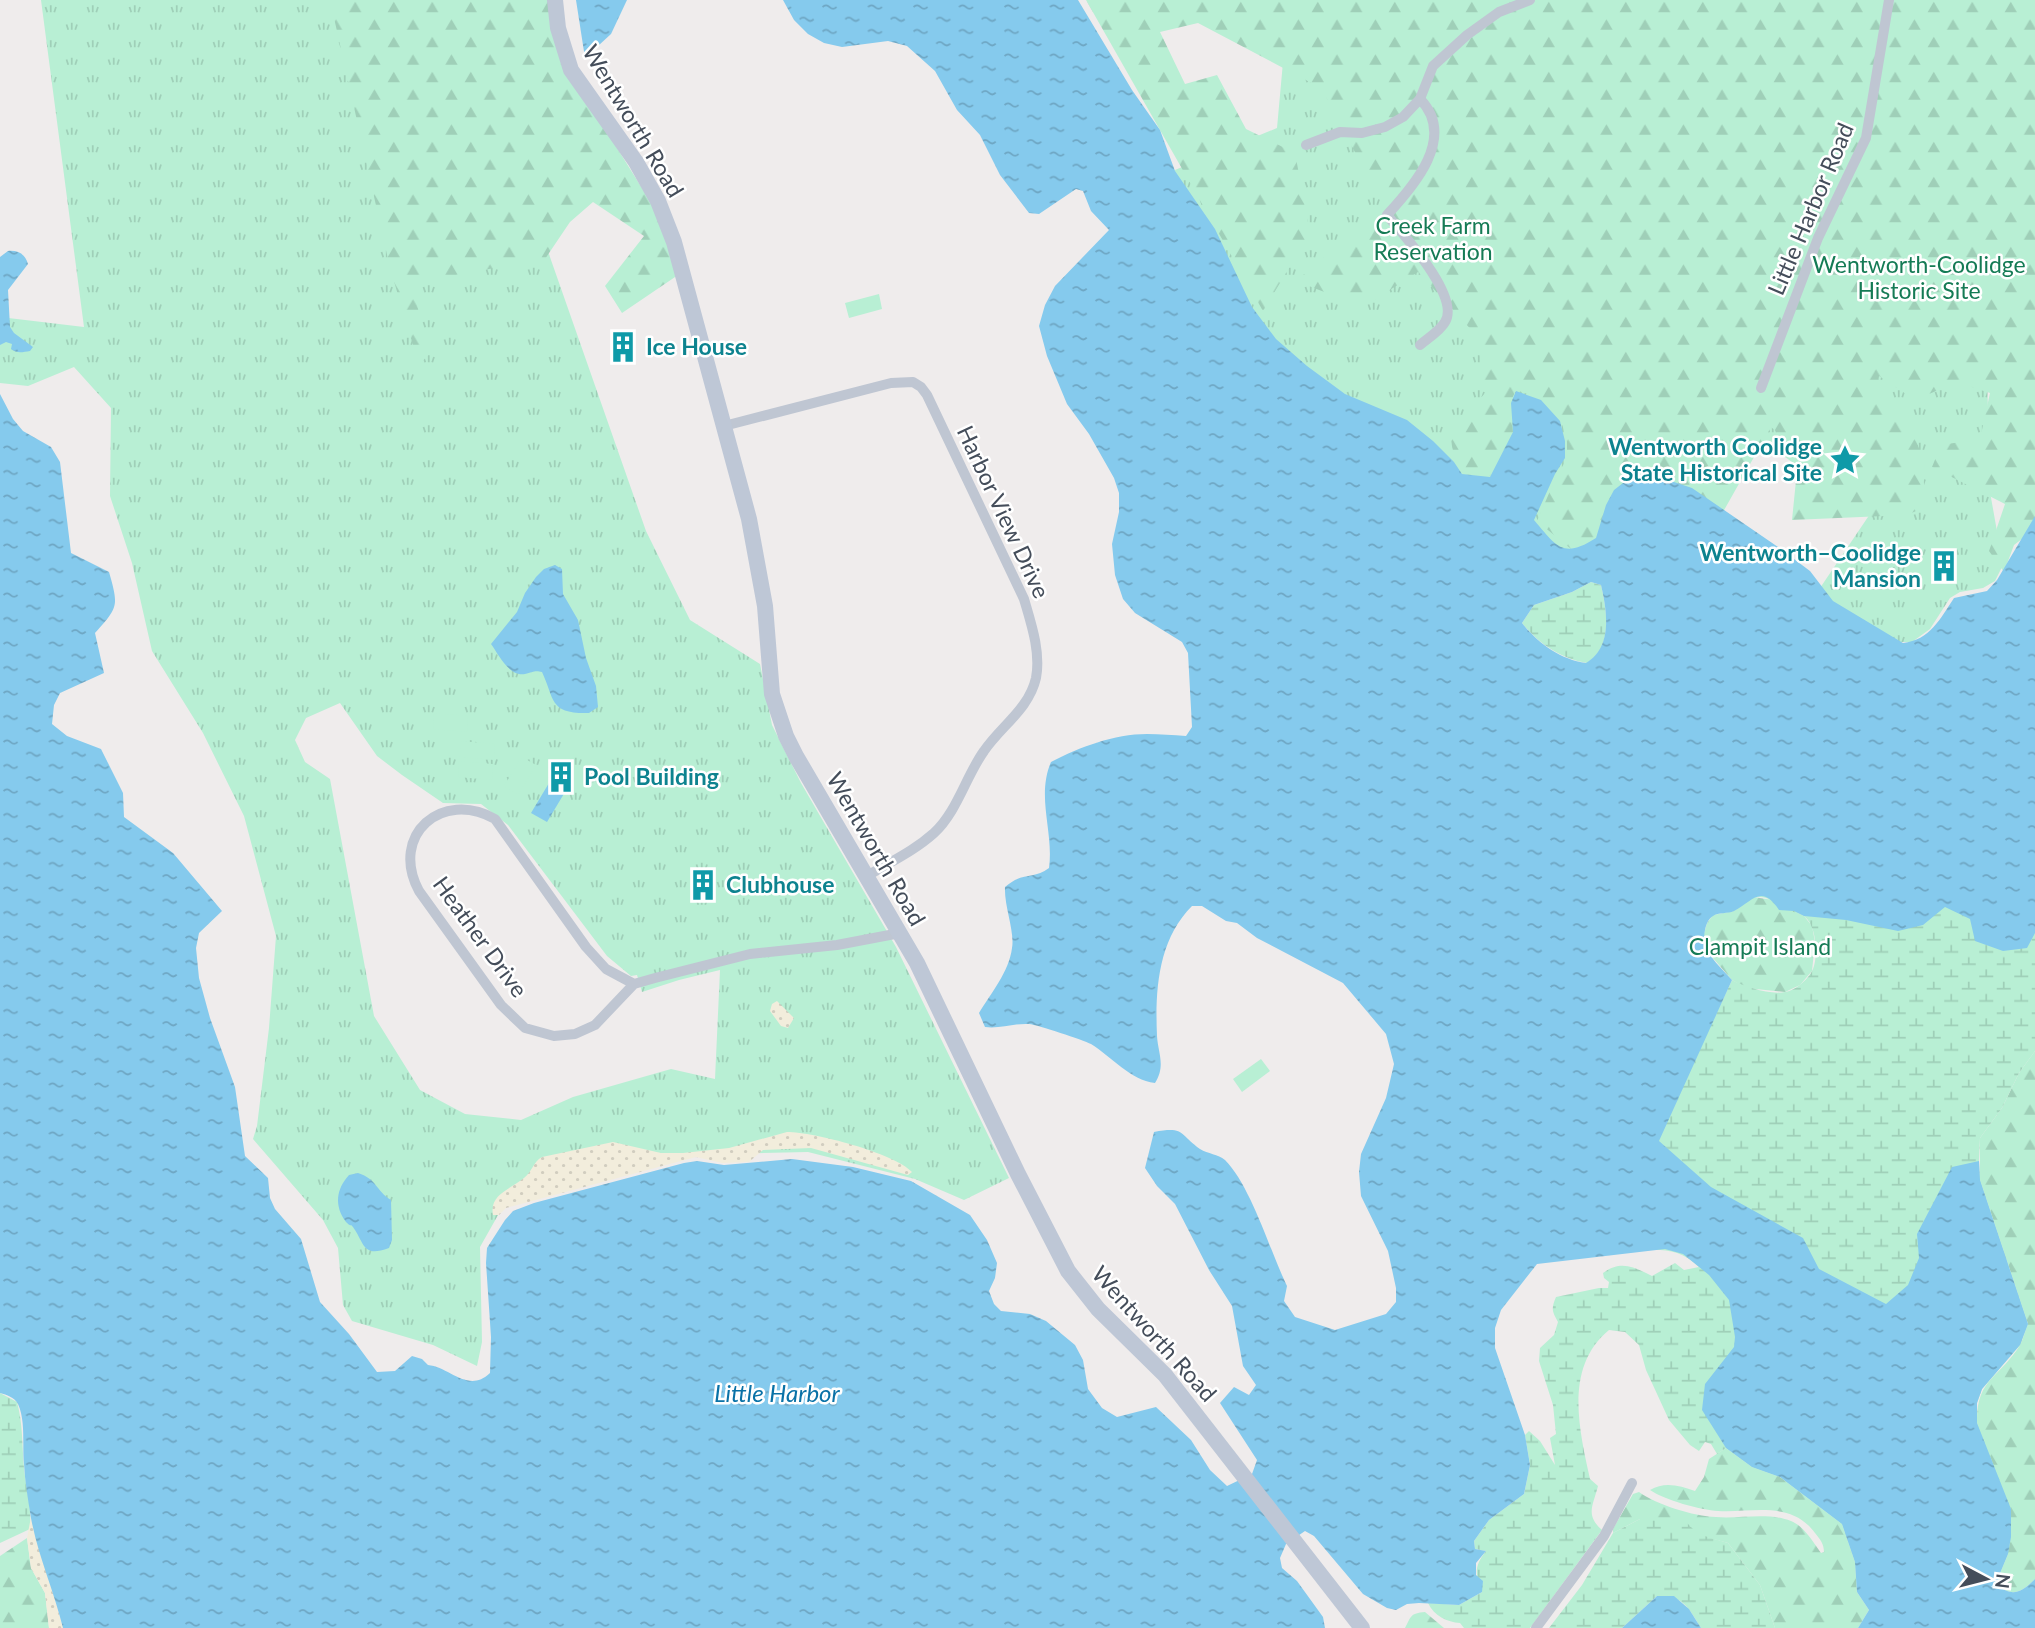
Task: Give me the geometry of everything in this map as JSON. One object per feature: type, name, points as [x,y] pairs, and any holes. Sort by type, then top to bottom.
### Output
[{"type":"main road","name":"Wentworth Road","points":[[555,0],[560,39],[571,70],[636,162],[667,221],[694,305],[758,561],[765,606],[772,694],[778,716],[796,756],[917,962],[1018,1174],[1068,1271],[1098,1309],[1166,1375],[1362,1628]]},
{"type":"street","points":[[1306,145],[1340,132],[1362,133],[1385,127],[1403,117],[1420,99],[1433,66],[1467,35],[1499,12],[1530,0]]},
{"type":"street","name":"Little Harbor Road","points":[[1761,388],[1818,238],[1866,138],[1889,0]]},
{"type":"street","points":[[1420,99],[1434,121],[1433,146],[1416,181],[1387,215],[1441,288],[1448,304],[1445,323],[1420,345]]},
{"type":"street","name":"Harbor View Drive","points":[[724,426],[866,388],[913,382],[927,395],[1024,599],[1036,653],[1036,675],[1029,697],[984,750],[936,831],[893,863],[867,876]]},
{"type":"street","name":"Heather Drive","points":[[462,809],[484,813],[495,819],[586,947],[606,969],[634,984],[604,1018],[575,1034],[554,1036],[520,1024],[501,1005],[466,960],[414,881],[410,870],[411,847],[419,829],[434,816],[462,809]]},
{"type":"street","points":[[634,984],[750,954],[837,946],[900,933]]},
{"type":"street","points":[[1536,1628],[1604,1536],[1632,1483]]},
{"type":"green space","points":[[41,0],[356,0],[544,240],[646,531],[690,620],[760,664],[772,725],[801,783],[896,947],[1009,1178],[964,1200],[915,1179],[808,1152],[680,1155],[506,1201],[480,1247],[482,1342],[477,1366],[433,1345],[352,1321],[343,1305],[338,1248],[323,1220],[253,1139],[257,1126],[269,1028],[276,936],[244,816],[203,733],[152,651],[132,563],[110,496],[111,408],[74,367],[28,386],[0,383],[0,317],[84,327]],"holes":[[[340,703],[377,756],[443,803],[481,804],[508,825],[607,956],[631,976],[637,975],[642,992],[720,970],[715,1079],[671,1069],[573,1097],[521,1120],[465,1114],[420,1090],[374,1016],[330,779],[305,762],[295,740],[306,718]]]},
{"type":"green space","points":[[330,0],[548,0],[548,7],[617,148],[655,209],[678,275],[622,313],[605,286],[644,236],[593,202],[570,222],[545,259],[411,283],[430,353],[419,365],[390,268]]},
{"type":"green space","name":"Wentworth-Coolidge Historic Site","points":[[1086,0],[2035,0],[2035,529],[2014,545],[2004,572],[1989,551],[2005,504],[1932,467],[1941,445],[1980,439],[1990,393],[1957,382],[1915,400],[1879,376],[1872,393],[1914,432],[1923,462],[1925,507],[1907,515],[1792,520],[1799,451],[1771,427],[1723,512],[1593,550],[1571,549],[1537,521],[1567,459],[1567,442],[1561,420],[1542,399],[1516,390],[1510,403],[1513,432],[1490,476],[1463,474],[1455,462],[1450,434],[1485,393],[1477,336],[1418,272],[1363,307],[1296,281],[1384,207],[1321,88],[1198,23],[1160,32],[1185,84],[1217,75],[1246,129],[1295,153],[1310,233],[1263,311]]},
{"type":"green space","name":"Creek Farm Reservation","points":[[2035,0],[1987,372],[1990,492],[2003,565],[1995,581],[1983,588],[1960,592],[1950,598],[1930,629],[1912,642],[1900,642],[1830,601],[1820,588],[1870,514],[1848,502],[1739,424],[1586,568],[1474,485],[1280,358],[1170,172],[1277,128],[1283,62]]},
{"type":"green space","points":[[879,294],[882,309],[849,318],[845,303]]},
{"type":"green space","points":[[1591,582],[1601,585],[1606,628],[1601,648],[1587,663],[1568,658],[1551,649],[1522,623],[1534,605],[1572,592]]},
{"type":"green space","points":[[434,713],[468,716],[467,732],[433,729]]},
{"type":"green space","points":[[461,741],[495,744],[494,760],[459,757]]},
{"type":"green space","points":[[522,757],[536,765],[518,795],[504,786]]},
{"type":"green space","points":[[459,761],[493,764],[492,780],[458,777]]},
{"type":"green space","points":[[1708,894],[2035,897],[2035,1051],[2019,1073],[2002,1108],[1980,1138],[1980,1180],[2028,1324],[2020,1345],[1982,1389],[1977,1403],[1977,1423],[2011,1509],[2011,1537],[2008,1554],[1998,1578],[1999,1586],[1857,1592],[1855,1562],[1842,1524],[1780,1477],[1752,1467],[1726,1448],[1717,1454],[1711,1444],[1705,1442],[1699,1451],[1690,1445],[1669,1420],[1646,1370],[1639,1345],[1625,1332],[1609,1330],[1595,1345],[1586,1362],[1580,1380],[1578,1400],[1590,1479],[1598,1486],[1592,1515],[1602,1530],[1530,1628],[1464,1628],[1460,1623],[1437,1615],[1428,1603],[1459,1605],[1482,1592],[1477,1570],[1486,1551],[1475,1549],[1474,1541],[1489,1520],[1524,1494],[1530,1465],[1525,1435],[1529,1431],[1540,1441],[1555,1465],[1550,1438],[1556,1434],[1553,1405],[1539,1361],[1540,1348],[1554,1335],[1558,1322],[1553,1310],[1556,1297],[1608,1288],[1609,1282],[1603,1273],[1616,1267],[1633,1268],[1652,1276],[1675,1263],[1684,1270],[1699,1267],[1683,1256],[1667,1251],[1632,1251],[1608,1210],[1732,980],[1758,990],[1785,992],[1803,982],[1814,968],[1814,936],[1809,921],[1802,915],[1779,910],[1762,897],[1751,899],[1734,911]]},
{"type":"green space","name":"Clampit Island","points":[[1753,897],[1773,900],[1779,909],[1794,911],[1804,916],[1812,926],[1815,942],[1812,971],[1800,985],[1785,992],[1746,988],[1732,980],[1706,950],[1703,937],[1707,923],[1713,915],[1734,911]]},
{"type":"green space","points":[[2035,1051],[2035,1579],[2018,1592],[2009,1592],[1999,1586],[1998,1578],[2008,1554],[1977,1423],[1978,1408],[1985,1387],[2020,1345],[2028,1324],[1980,1180],[1980,1138],[2002,1108],[2019,1073]]},
{"type":"green space","points":[[1261,1059],[1270,1071],[1242,1092],[1233,1079]]},
{"type":"green space","points":[[0,1393],[17,1402],[30,1506],[30,1529],[0,1543]]},
{"type":"green space","points":[[1726,1448],[1752,1467],[1780,1477],[1842,1524],[1855,1562],[1857,1592],[1869,1610],[1858,1628],[1775,1628],[1760,1585],[1728,1543],[1640,1519],[1613,1533],[1633,1494],[1639,1492],[1665,1505],[1697,1515],[1782,1518],[1796,1523],[1821,1553],[1824,1552],[1817,1535],[1795,1516],[1771,1510],[1702,1509],[1673,1501],[1650,1490],[1667,1485],[1695,1491],[1704,1477],[1709,1459]]},
{"type":"green space","points":[[1682,1518],[1698,1534],[1728,1543],[1760,1585],[1775,1628],[1701,1628],[1684,1604],[1673,1598],[1657,1596],[1622,1628],[1549,1628],[1582,1585],[1613,1533],[1640,1519]]},
{"type":"green space","points":[[27,1538],[31,1568],[45,1593],[49,1628],[0,1628],[0,1556]]},
{"type":"green space","points":[[1425,1612],[1444,1628],[1405,1628],[1410,1618]]},
{"type":"sand","points":[[777,1001],[794,1018],[788,1028],[781,1026],[770,1011],[772,1004]]},
{"type":"sand","points":[[787,1132],[815,1136],[872,1151],[912,1172],[908,1175],[811,1148],[763,1150],[749,1162],[722,1163],[696,1157],[506,1208],[499,1215],[493,1215],[494,1202],[498,1197],[527,1176],[542,1157],[613,1142],[661,1153],[683,1153],[729,1148]]},
{"type":"sand","points":[[31,1517],[63,1628],[49,1628],[45,1593],[31,1568],[27,1538]]},
{"type":"water","points":[[576,0],[627,0],[611,34],[585,58]]},
{"type":"water","name":"Little Harbor","points":[[783,0],[1078,0],[1132,90],[1160,130],[1175,171],[1215,229],[1252,307],[1276,339],[1345,394],[1407,420],[1433,441],[1462,474],[1490,477],[1513,432],[1511,403],[1516,391],[1541,400],[1560,421],[1565,441],[1565,458],[1534,520],[1561,547],[1576,548],[1596,538],[1606,505],[1614,490],[1627,480],[1647,478],[1674,482],[1692,488],[1778,547],[1810,571],[1833,601],[1903,643],[1927,633],[1939,621],[1954,598],[1987,591],[1997,580],[2035,516],[2035,933],[2027,948],[2003,951],[1975,941],[1970,919],[1945,907],[1923,925],[1898,931],[1779,910],[1773,902],[1762,896],[1734,911],[1715,915],[1706,926],[1705,945],[1732,980],[1659,1141],[1711,1187],[1803,1238],[1819,1269],[1886,1304],[1908,1285],[1919,1258],[1917,1234],[1952,1167],[1979,1161],[1980,1180],[2028,1324],[2020,1345],[1982,1389],[1977,1403],[1977,1423],[2011,1509],[2011,1537],[2008,1554],[1998,1578],[1999,1586],[2009,1592],[2018,1592],[2035,1579],[2035,1628],[1858,1628],[1869,1610],[1857,1592],[1855,1562],[1842,1524],[1780,1477],[1752,1467],[1726,1448],[1702,1410],[1705,1384],[1734,1347],[1729,1300],[1709,1275],[1683,1254],[1665,1249],[1537,1264],[1501,1310],[1495,1328],[1495,1348],[1525,1435],[1530,1465],[1524,1494],[1489,1520],[1474,1541],[1475,1549],[1486,1551],[1476,1563],[1476,1575],[1483,1581],[1482,1592],[1459,1605],[1419,1603],[1407,1604],[1396,1610],[1387,1608],[1363,1594],[1314,1536],[1305,1531],[1286,1544],[1280,1558],[1282,1568],[1297,1581],[1323,1617],[1325,1628],[63,1628],[31,1518],[20,1411],[14,1400],[0,1393],[0,394],[13,419],[23,431],[51,447],[60,462],[71,553],[109,572],[114,593],[112,612],[95,633],[104,673],[60,693],[54,705],[52,724],[67,736],[101,749],[123,793],[124,817],[173,853],[222,911],[199,933],[196,948],[199,978],[210,1018],[235,1087],[245,1156],[268,1178],[270,1198],[275,1209],[301,1239],[320,1302],[349,1334],[377,1372],[395,1371],[412,1356],[459,1378],[474,1381],[482,1379],[490,1373],[487,1248],[513,1211],[534,1203],[697,1161],[724,1165],[792,1159],[853,1167],[911,1181],[970,1215],[987,1240],[997,1263],[995,1278],[989,1291],[994,1304],[1001,1311],[1030,1314],[1046,1321],[1075,1345],[1083,1360],[1088,1389],[1102,1408],[1117,1417],[1156,1407],[1191,1440],[1210,1470],[1227,1486],[1252,1474],[1257,1460],[1220,1403],[1234,1387],[1249,1395],[1256,1385],[1243,1366],[1232,1306],[1209,1270],[1175,1204],[1157,1186],[1145,1168],[1154,1132],[1177,1131],[1200,1149],[1225,1160],[1234,1171],[1252,1202],[1287,1286],[1284,1301],[1295,1317],[1335,1330],[1386,1314],[1396,1302],[1396,1288],[1388,1251],[1361,1196],[1359,1172],[1361,1154],[1386,1098],[1394,1064],[1386,1034],[1343,983],[1257,938],[1237,923],[1226,921],[1202,906],[1192,906],[1172,934],[1161,966],[1157,1036],[1161,1065],[1155,1083],[1129,1073],[1091,1044],[1060,1033],[1029,1024],[985,1027],[979,1013],[1003,974],[1012,948],[1005,887],[1017,879],[1049,868],[1045,788],[1051,762],[1110,739],[1147,734],[1186,736],[1192,727],[1188,653],[1182,642],[1135,613],[1123,599],[1115,575],[1112,544],[1119,512],[1119,493],[1114,478],[1089,434],[1067,404],[1047,356],[1039,326],[1045,305],[1055,286],[1109,230],[1091,211],[1083,191],[1076,189],[1039,214],[1029,213],[1000,175],[980,135],[957,110],[935,71],[907,46],[888,41],[842,47],[824,43],[808,34],[794,20]],"holes":[[[1591,582],[1601,585],[1606,628],[1601,648],[1586,663],[1567,658],[1551,649],[1522,623],[1534,605],[1572,592]]]},
{"type":"water","points":[[8,251],[21,253],[28,264],[8,290],[10,327],[33,347],[30,351],[16,352],[11,349],[12,344],[6,342],[0,345],[0,257]]},
{"type":"water","points":[[555,565],[562,569],[563,594],[578,620],[586,658],[596,686],[598,707],[589,713],[576,713],[560,708],[552,698],[542,672],[514,672],[491,644],[517,612],[536,577],[544,569]]},
{"type":"water","points":[[549,783],[565,792],[547,822],[531,813]]},
{"type":"water","points":[[358,1173],[369,1178],[391,1200],[392,1240],[389,1248],[375,1251],[366,1248],[353,1227],[342,1216],[338,1204],[341,1186],[349,1175]]},
{"type":"water","points":[[1657,1596],[1674,1596],[1689,1609],[1701,1628],[1622,1628]]},
{"type":"place","name":"Ice House","points":[[623,347]]},
{"type":"place","name":"Wentworth Coolidge State Historical Site","points":[[1845,460]]},
{"type":"place","name":"Wentworth–Coolidge Mansion","points":[[1944,566]]},
{"type":"place","name":"Pool Building","points":[[561,777]]},
{"type":"place","name":"Clubhouse","points":[[703,885]]}]
